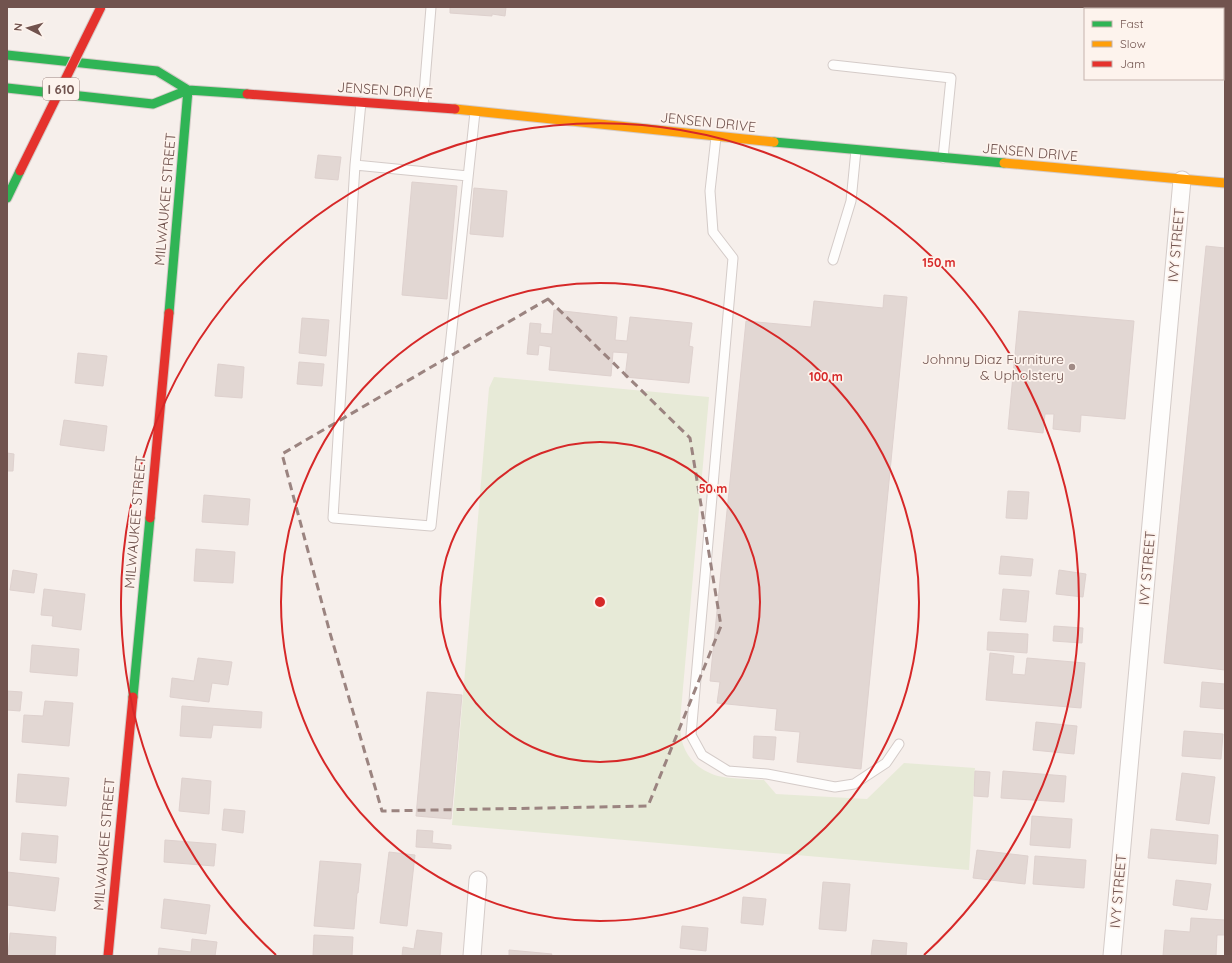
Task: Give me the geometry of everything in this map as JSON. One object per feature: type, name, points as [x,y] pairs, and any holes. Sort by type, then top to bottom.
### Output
[{"type":"main road","name":"I 610","points":[[7,198],[101,7]]},
{"type":"main road","name":"JENSEN DRIVE","points":[[7,55],[157,71],[188,90]]},
{"type":"main road","name":"JENSEN DRIVE","points":[[7,88],[153,104],[188,90],[423,106],[716,137],[1225,183]]},
{"type":"main road","name":"MILWAUKEE STREET","points":[[108,956],[156,454],[188,90]]},
{"type":"street","name":"IVY STREET","points":[[1112,956],[1182,180]]},
{"type":"street","points":[[472,956],[478,880]]},
{"type":"lane","points":[[423,106],[431,7]]},
{"type":"lane","points":[[833,64],[951,78],[943,158]]},
{"type":"lane","points":[[361,102],[355,165],[333,518],[431,526],[475,112]]},
{"type":"lane","points":[[716,137],[710,191],[713,232],[732,258],[690,735],[702,755],[728,771],[767,774],[834,787],[854,784],[886,763],[900,744]]},
{"type":"lane","points":[[833,260],[851,201],[856,150]]},
{"type":"lane","points":[[355,165],[468,176]]},
{"type":"highlighted area","points":[[548,299],[690,438],[721,626],[648,806],[382,811],[330,633],[282,454]]},
{"type":"green space","points":[[494,377],[709,397],[680,720],[680,730],[685,749],[690,758],[707,772],[723,777],[764,780],[776,794],[867,799],[904,763],[975,768],[969,870],[452,825],[489,388]]},
{"type":"building","points":[[450,7],[506,7],[505,16],[492,14],[492,16],[450,13]]},
{"type":"building","points":[[318,155],[341,157],[338,180],[315,178]]},
{"type":"building","points":[[412,182],[457,186],[447,299],[402,295]]},
{"type":"building","points":[[474,188],[507,191],[503,237],[470,234]]},
{"type":"building","points":[[1206,246],[1225,248],[1225,670],[1164,663]]},
{"type":"building","points":[[884,295],[907,297],[861,769],[797,762],[800,732],[775,730],[777,709],[717,703],[720,682],[710,681],[746,321],[811,327],[814,301],[883,308]]},
{"type":"building","points":[[554,310],[617,317],[615,340],[627,341],[630,317],[692,323],[689,346],[693,347],[689,383],[625,377],[628,353],[613,352],[611,376],[549,370],[551,347],[539,345],[538,355],[527,354],[530,323],[541,324],[540,333],[552,334]]},
{"type":"building","name":"Johnny Diaz Furniture & Upholstery","points":[[1019,311],[1134,321],[1125,419],[1081,415],[1080,432],[1053,429],[1054,414],[1045,414],[1043,433],[1008,429]]},
{"type":"building","points":[[302,318],[329,320],[326,356],[299,353]]},
{"type":"building","points":[[78,353],[107,356],[103,386],[75,383]]},
{"type":"building","points":[[299,362],[324,364],[322,386],[297,384]]},
{"type":"building","points":[[218,364],[244,367],[242,398],[215,396]]},
{"type":"building","points":[[64,420],[107,426],[104,451],[60,445]]},
{"type":"building","points":[[7,453],[14,454],[13,471],[7,471]]},
{"type":"building","points":[[1008,491],[1029,492],[1027,519],[1006,518]]},
{"type":"building","points":[[204,495],[250,499],[248,525],[202,522]]},
{"type":"building","points":[[196,549],[235,552],[233,583],[194,581]]},
{"type":"building","points":[[1001,556],[1033,559],[1031,576],[999,574]]},
{"type":"building","points":[[13,570],[37,574],[34,593],[10,590]]},
{"type":"building","points":[[1059,570],[1086,574],[1083,597],[1056,594]]},
{"type":"building","points":[[44,589],[85,594],[81,630],[52,626],[53,616],[41,615]]},
{"type":"building","points":[[1003,589],[1029,591],[1026,622],[1000,620]]},
{"type":"building","points":[[1054,626],[1083,628],[1082,643],[1053,641]]},
{"type":"building","points":[[988,632],[1028,634],[1027,653],[987,650]]},
{"type":"building","points":[[32,645],[79,649],[77,676],[30,672]]},
{"type":"building","points":[[990,653],[1014,656],[1012,674],[1025,675],[1027,658],[1085,663],[1081,708],[986,700]]},
{"type":"building","points":[[198,658],[232,662],[228,685],[212,683],[209,702],[170,697],[172,678],[194,681]]},
{"type":"building","points":[[1202,682],[1225,684],[1225,709],[1200,707]]},
{"type":"building","points":[[7,691],[22,692],[20,711],[7,710]]},
{"type":"building","points":[[427,692],[462,695],[451,819],[416,816]]},
{"type":"building","points":[[45,701],[73,703],[69,746],[22,742],[24,715],[43,716]]},
{"type":"building","points":[[182,706],[262,712],[261,728],[213,725],[211,738],[180,736]]},
{"type":"building","points":[[1036,722],[1077,726],[1074,754],[1033,750]]},
{"type":"building","points":[[1184,731],[1223,734],[1221,759],[1182,756]]},
{"type":"building","points":[[754,736],[776,737],[774,760],[753,758]]},
{"type":"building","points":[[975,771],[990,772],[988,797],[974,796]]},
{"type":"building","points":[[1003,771],[1066,776],[1064,802],[1001,798]]},
{"type":"building","points":[[1182,773],[1215,777],[1209,824],[1176,820]]},
{"type":"building","points":[[18,774],[69,778],[66,806],[16,802]]},
{"type":"building","points":[[182,778],[211,781],[209,814],[179,811]]},
{"type":"building","points":[[224,809],[245,811],[243,833],[222,830]]},
{"type":"building","points":[[1032,816],[1072,819],[1070,848],[1030,845]]},
{"type":"building","points":[[1151,829],[1218,835],[1216,864],[1148,858]]},
{"type":"building","points":[[417,830],[433,831],[432,843],[451,845],[451,849],[416,847]]},
{"type":"building","points":[[22,833],[58,836],[56,863],[20,860]]},
{"type":"building","points":[[165,840],[216,844],[214,866],[164,862]]},
{"type":"building","points":[[977,850],[1028,856],[1025,884],[973,878]]},
{"type":"building","points":[[389,852],[415,855],[407,926],[380,923]]},
{"type":"building","points":[[1035,856],[1086,860],[1084,888],[1033,884]]},
{"type":"building","points":[[320,861],[361,864],[354,929],[314,926]]},
{"type":"building","points":[[7,872],[59,878],[55,911],[7,905]]},
{"type":"building","points":[[1176,880],[1211,884],[1207,910],[1173,905]]},
{"type":"building","points":[[823,882],[850,884],[846,931],[819,929]]},
{"type":"building","points":[[743,897],[766,899],[763,925],[741,923]]},
{"type":"building","points":[[164,899],[210,905],[206,934],[161,928]]},
{"type":"building","points":[[1191,918],[1225,920],[1225,935],[1217,935],[1216,956],[1163,956],[1165,930],[1190,932]]},
{"type":"building","points":[[682,926],[708,928],[706,951],[680,948]]},
{"type":"building","points":[[417,930],[442,933],[440,956],[402,956],[403,947],[414,949]]},
{"type":"building","points":[[10,933],[56,937],[55,956],[8,956]]},
{"type":"building","points":[[314,935],[353,937],[352,956],[313,956]]},
{"type":"building","points":[[192,939],[217,942],[215,956],[158,956],[159,948],[191,952]]},
{"type":"building","points":[[873,940],[907,943],[906,956],[871,956]]},
{"type":"building","points":[[509,950],[552,954],[551,956],[509,956]]},
{"type":"traffic: fast","points":[[7,55],[157,71],[188,90]]},
{"type":"traffic: fast","points":[[7,88],[153,104],[188,90],[247,94]]},
{"type":"traffic: fast","points":[[169,313],[188,90]]},
{"type":"traffic: fast","points":[[774,142],[1004,163]]},
{"type":"traffic: fast","points":[[7,198],[20,171]]},
{"type":"traffic: fast","points":[[133,697],[150,518]]},
{"type":"traffic: slow","points":[[455,109],[774,142]]},
{"type":"traffic: slow","points":[[1004,163],[1225,183]]},
{"type":"traffic: jam","points":[[20,171],[101,7]]},
{"type":"traffic: jam","points":[[247,94],[455,109]]},
{"type":"traffic: jam","points":[[150,518],[169,313]]},
{"type":"traffic: jam","points":[[108,956],[133,697]]},
{"type":"place","name":"Johnny Diaz Furniture & Upholstery","points":[[1072,367]]}]
